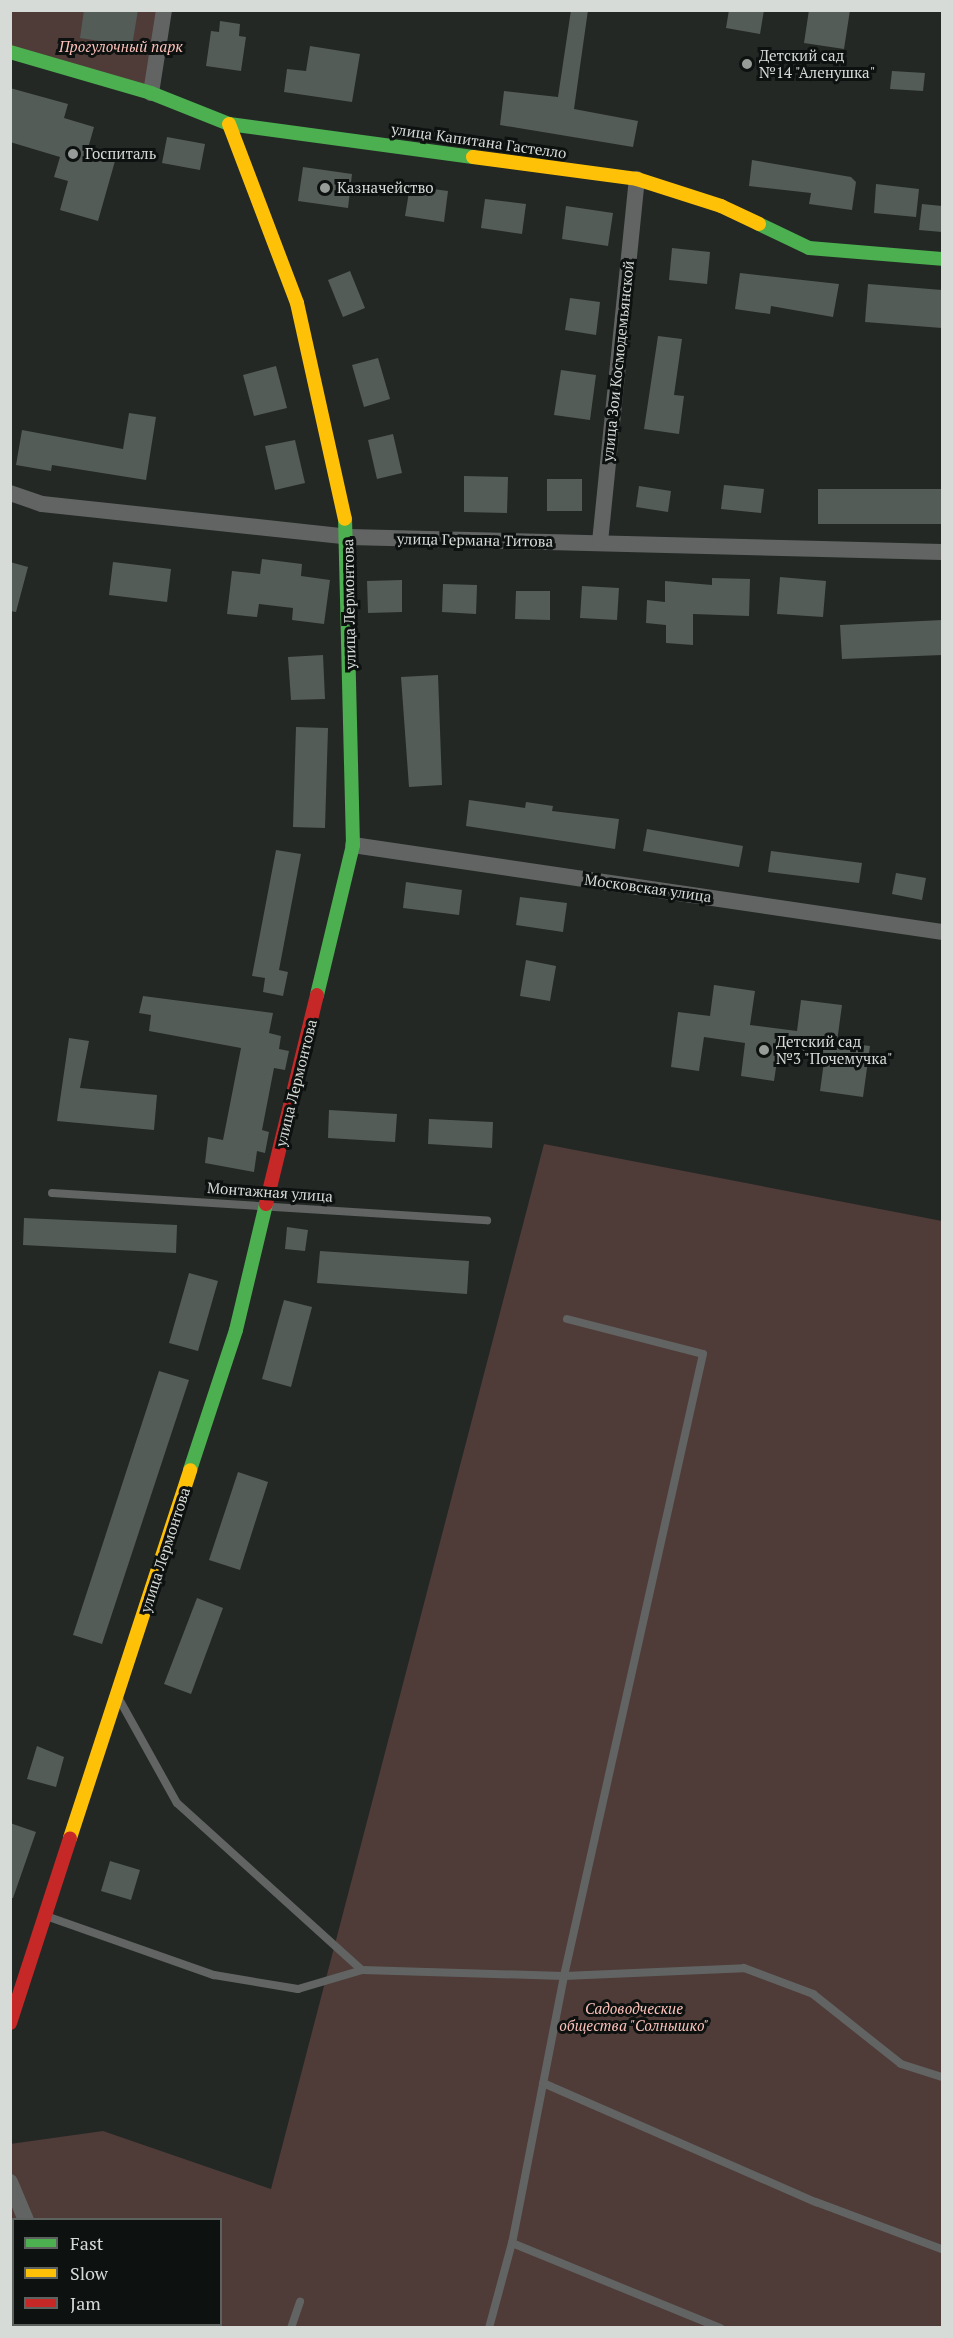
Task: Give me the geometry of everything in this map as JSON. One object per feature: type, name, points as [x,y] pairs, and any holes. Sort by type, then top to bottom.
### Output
[{"type":"street","points":[[152,93],[164,10]]},
{"type":"street","name":"улица Капитана Гастелло","points":[[10,52],[152,93],[229,124],[637,179],[721,206],[809,248],[942,259]]},
{"type":"street","name":"улица Лермонтова","points":[[10,2023],[236,1330],[353,845],[349,537],[297,303],[229,124]]},
{"type":"street","name":"улица Зои Космодемьянской","points":[[600,542],[637,179]]},
{"type":"street","name":"улица Германа Титова","points":[[10,494],[42,504],[349,537],[942,552]]},
{"type":"street","name":"Московская улица","points":[[353,845],[942,932]]},
{"type":"street","points":[[10,2182],[25,2218]]},
{"type":"lane","name":"Монтажная улица","points":[[52,1193],[266,1204],[487,1220]]},
{"type":"lane","points":[[489,2328],[512,2243],[564,1976],[703,1354],[567,1319]]},
{"type":"lane","points":[[117,1696],[177,1803],[362,1970]]},
{"type":"lane","points":[[45,1916],[214,1975],[298,1989],[362,1970],[564,1976],[744,1968],[813,1994],[901,2064],[942,2077]]},
{"type":"lane","points":[[543,2083],[816,2202],[942,2249]]},
{"type":"lane","points":[[512,2243],[720,2328]]},
{"type":"lane","points":[[291,2328],[300,2302]]},
{"type":"green space","name":"Прогулочный парк","points":[[10,11],[164,11],[151,93],[11,52]]},
{"type":"green space","name":"Садоводческие общества \"Солнышко\"","points":[[544,1144],[942,1221],[942,2327],[11,2327],[10,2144],[103,2131],[271,2189]]},
{"type":"building","points":[[84,10],[138,10],[132,46],[80,38]]},
{"type":"building","points":[[571,10],[588,10],[574,109],[638,121],[633,147],[500,125],[504,91],[558,97]]},
{"type":"building","points":[[729,10],[764,10],[760,34],[726,28]]},
{"type":"building","points":[[809,10],[850,10],[844,49],[804,43]]},
{"type":"building","points":[[220,21],[240,24],[239,36],[246,37],[241,71],[206,66],[211,31],[219,32]]},
{"type":"building","points":[[310,46],[360,54],[352,102],[284,92],[287,69],[306,71]]},
{"type":"building","points":[[892,71],[925,73],[923,91],[890,89]]},
{"type":"building","name":"Госпиталь","points":[[10,88],[68,104],[64,118],[94,127],[87,152],[115,161],[98,221],[60,210],[68,181],[54,177],[60,157],[10,142]]},
{"type":"building","points":[[167,137],[205,144],[200,170],[162,163]]},
{"type":"building","points":[[752,160],[851,177],[856,182],[852,210],[809,204],[811,193],[749,186]]},
{"type":"building","name":"Казначейство","points":[[303,167],[352,174],[348,208],[298,201]]},
{"type":"building","points":[[876,184],[919,189],[916,217],[874,213]]},
{"type":"building","points":[[410,186],[448,191],[444,222],[405,216]]},
{"type":"building","points":[[485,199],[526,204],[522,234],[481,228]]},
{"type":"building","points":[[922,204],[942,206],[942,232],[919,230]]},
{"type":"building","points":[[566,206],[613,213],[608,246],[562,239]]},
{"type":"building","points":[[672,248],[710,252],[707,284],[669,280]]},
{"type":"building","points":[[350,271],[365,308],[343,317],[328,280]]},
{"type":"building","points":[[740,273],[839,284],[833,317],[771,306],[770,314],[735,309]]},
{"type":"building","points":[[868,284],[942,290],[942,328],[865,322]]},
{"type":"building","points":[[570,298],[600,302],[596,335],[565,330]]},
{"type":"building","points":[[658,336],[682,339],[674,395],[684,396],[679,434],[644,429]]},
{"type":"building","points":[[378,358],[390,399],[364,407],[352,365]]},
{"type":"building","points":[[276,366],[287,408],[254,416],[243,375]]},
{"type":"building","points":[[561,370],[596,375],[590,420],[554,415]]},
{"type":"building","points":[[129,413],[156,417],[146,480],[52,465],[51,471],[16,465],[22,430],[123,449]]},
{"type":"building","points":[[393,434],[402,473],[377,479],[368,440]]},
{"type":"building","points":[[295,440],[305,483],[275,490],[265,446]]},
{"type":"building","points":[[464,476],[508,477],[507,513],[464,512]]},
{"type":"building","points":[[547,479],[582,479],[582,511],[547,511]]},
{"type":"building","points":[[724,485],[764,489],[761,513],[721,509]]},
{"type":"building","points":[[639,486],[671,491],[668,512],[636,507]]},
{"type":"building","points":[[818,489],[942,489],[942,524],[818,524]]},
{"type":"building","points":[[262,559],[302,564],[301,576],[330,580],[324,624],[292,620],[293,608],[259,604],[257,617],[227,614],[232,571],[260,574]]},
{"type":"building","points":[[10,562],[28,567],[16,612],[10,611]]},
{"type":"building","points":[[113,562],[171,569],[167,602],[109,595]]},
{"type":"building","points":[[780,577],[826,581],[823,617],[777,614]]},
{"type":"building","points":[[712,578],[750,579],[749,616],[693,614],[693,645],[666,643],[666,625],[646,623],[647,600],[665,602],[665,581],[712,585]]},
{"type":"building","points":[[402,580],[402,612],[368,613],[367,581]]},
{"type":"building","points":[[443,584],[477,585],[476,614],[442,612]]},
{"type":"building","points":[[582,586],[619,588],[617,620],[580,618]]},
{"type":"building","points":[[516,591],[550,591],[550,620],[515,619]]},
{"type":"building","points":[[942,620],[942,655],[842,659],[840,625]]},
{"type":"building","points":[[323,655],[325,699],[291,700],[288,657]]},
{"type":"building","points":[[438,675],[442,785],[409,787],[401,677]]},
{"type":"building","points":[[296,727],[328,728],[325,828],[293,827]]},
{"type":"building","points":[[469,800],[525,808],[526,802],[553,806],[552,811],[619,819],[615,849],[466,826]]},
{"type":"building","points":[[647,829],[743,846],[739,867],[643,851]]},
{"type":"building","points":[[276,850],[301,854],[279,970],[288,972],[283,996],[263,992],[265,978],[252,976]]},
{"type":"building","points":[[771,851],[862,863],[859,883],[768,872]]},
{"type":"building","points":[[896,873],[926,878],[922,900],[892,894]]},
{"type":"building","points":[[406,882],[462,890],[459,915],[403,908]]},
{"type":"building","points":[[520,897],[567,903],[563,932],[516,925]]},
{"type":"building","points":[[526,960],[556,966],[550,1001],[520,996]]},
{"type":"building","points":[[714,985],[755,991],[750,1025],[797,1031],[801,1000],[842,1005],[837,1042],[870,1046],[863,1097],[820,1091],[825,1054],[779,1048],[774,1081],[741,1076],[745,1043],[704,1037],[699,1071],[671,1067],[678,1012],[710,1016]]},
{"type":"building","points":[[143,996],[273,1013],[269,1033],[281,1036],[279,1049],[289,1051],[285,1070],[274,1068],[262,1130],[269,1132],[265,1153],[257,1151],[254,1172],[205,1163],[208,1137],[223,1140],[241,1048],[149,1031],[151,1015],[139,1013]]},
{"type":"building","points":[[69,1038],[89,1041],[80,1088],[157,1095],[154,1130],[57,1121]]},
{"type":"building","points":[[329,1110],[397,1114],[395,1142],[328,1138]]},
{"type":"building","points":[[429,1119],[493,1122],[492,1148],[428,1144]]},
{"type":"building","points":[[24,1218],[177,1225],[176,1253],[23,1245]]},
{"type":"building","points":[[287,1227],[308,1230],[305,1251],[285,1249]]},
{"type":"building","points":[[320,1251],[469,1261],[467,1294],[317,1283]]},
{"type":"building","points":[[189,1273],[218,1281],[198,1351],[169,1343]]},
{"type":"building","points":[[284,1300],[312,1307],[291,1387],[262,1379]]},
{"type":"building","points":[[159,1371],[189,1380],[102,1644],[73,1635]]},
{"type":"building","points":[[238,1472],[268,1482],[240,1570],[209,1560]]},
{"type":"building","points":[[197,1598],[223,1608],[191,1694],[164,1684]]},
{"type":"building","points":[[37,1746],[64,1757],[56,1787],[27,1779]]},
{"type":"building","points":[[10,1823],[36,1832],[13,1898],[10,1898]]},
{"type":"building","points":[[110,1861],[140,1870],[131,1900],[101,1891]]},
{"type":"traffic: fast","points":[[10,52],[151,93],[229,124],[473,157]]},
{"type":"traffic: fast","points":[[759,224],[809,248],[942,259]]},
{"type":"traffic: fast","points":[[317,995],[353,845],[345,519]]},
{"type":"traffic: fast","points":[[190,1470],[236,1330],[266,1204]]},
{"type":"traffic: slow","points":[[229,124],[297,303],[345,519]]},
{"type":"traffic: slow","points":[[473,157],[637,179],[721,206],[759,224]]},
{"type":"traffic: slow","points":[[70,1838],[190,1470]]},
{"type":"traffic: jam","points":[[266,1204],[317,995]]},
{"type":"traffic: jam","points":[[10,2023],[70,1838]]},
{"type":"place","name":"Детский сад №14 \"Аленушка\"","points":[[747,64]]},
{"type":"place","name":"Госпиталь","points":[[73,154]]},
{"type":"place","name":"Казначейство","points":[[325,188]]},
{"type":"place","name":"Детский сад №3 \"Почемучка\"","points":[[764,1050]]}]
